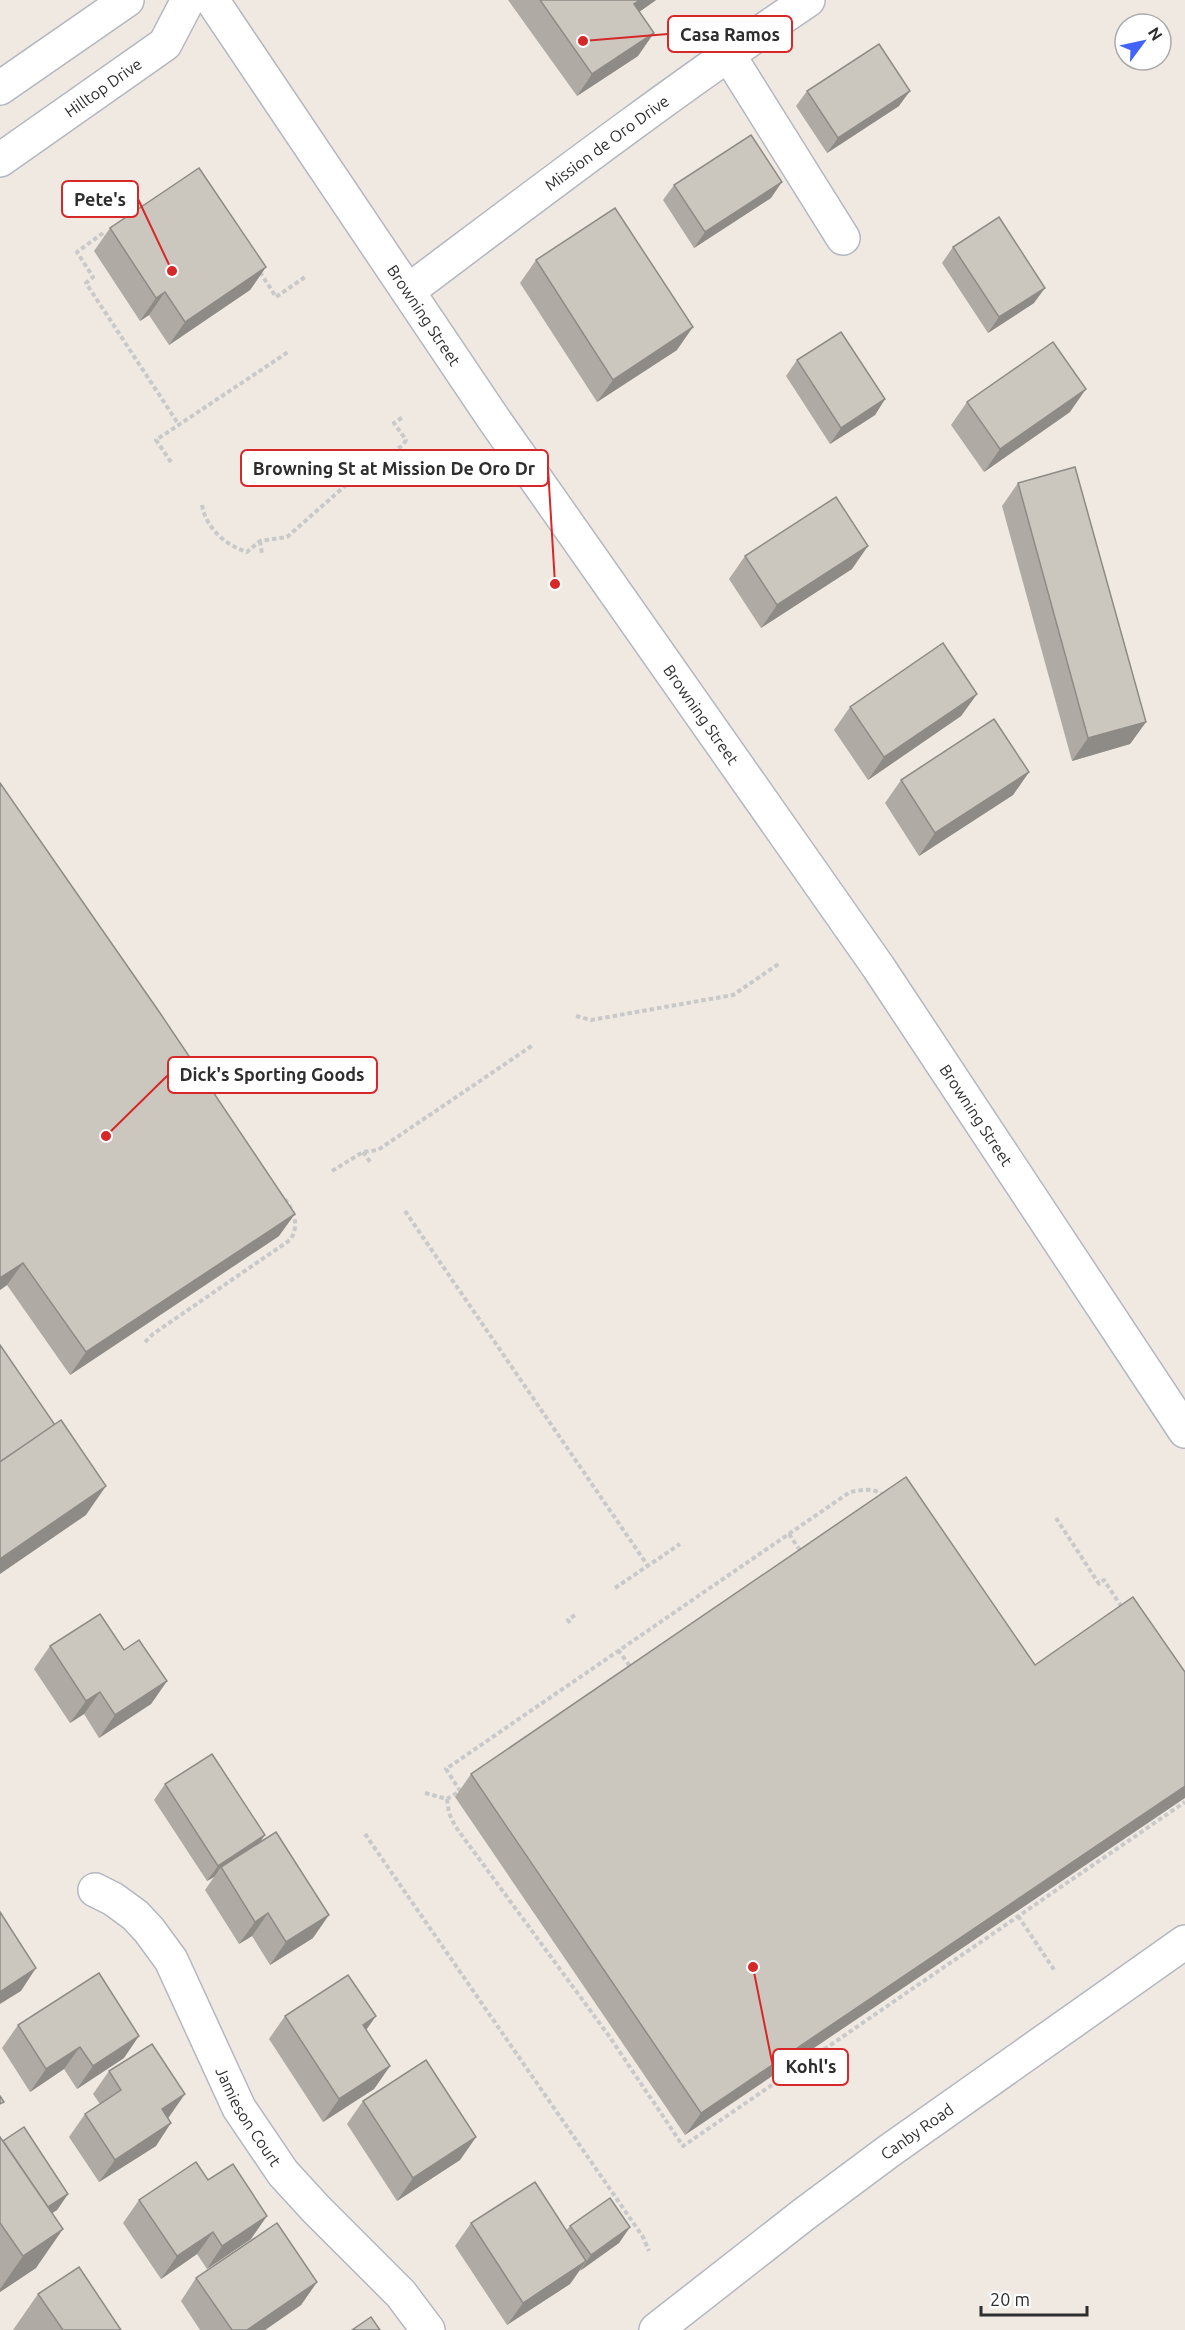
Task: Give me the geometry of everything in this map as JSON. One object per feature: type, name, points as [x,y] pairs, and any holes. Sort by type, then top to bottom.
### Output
[{"type":"street","points":[[0,88],[127,0]]},
{"type":"street","name":"Hilltop Drive","points":[[0,160],[165,44],[188,0]]},
{"type":"street","name":"Browning Street","points":[[212,0],[532,473],[879,968],[1185,1431]]},
{"type":"street","name":"Mission de Oro Drive","points":[[408,291],[572,167],[728,54],[808,0]]},
{"type":"street","points":[[728,54],[843,238]]},
{"type":"street","name":"Jamieson Court","points":[[94,1890],[113,1899],[135,1915],[171,1960],[239,2108],[283,2173],[401,2294],[428,2330]]},
{"type":"street","name":"Canby Road","points":[[656,2330],[889,2151],[1185,1942]]},
{"type":"path","points":[[103,233],[76,252],[93,278],[86,283],[180,425]]},
{"type":"path","points":[[258,269],[276,297],[305,277]]},
{"type":"path","points":[[171,462],[156,440],[288,352]]},
{"type":"path","points":[[202,505],[210,524],[231,546],[247,552],[260,541],[287,537],[346,485],[403,445],[406,440],[394,423],[403,417]]},
{"type":"path","points":[[260,541],[262,554]]},
{"type":"path","points":[[576,1016],[591,1020],[734,995],[780,963]]},
{"type":"path","points":[[332,1171],[363,1152],[378,1150],[533,1046]]},
{"type":"path","points":[[363,1152],[370,1163]]},
{"type":"path","points":[[145,1342],[153,1334],[290,1240],[295,1233],[295,1218],[290,1205],[283,1197]]},
{"type":"path","points":[[405,1211],[648,1566]]},
{"type":"path","points":[[425,1793],[447,1799],[460,1791],[446,1769],[850,1492],[866,1489],[880,1492],[886,1498],[877,1504]]},
{"type":"path","points":[[1056,1518],[1099,1584],[1104,1580],[1129,1619]]},
{"type":"path","points":[[789,1534],[803,1555]]},
{"type":"path","points":[[615,1588],[680,1544]]},
{"type":"path","points":[[570,1623],[568,1620],[574,1615]]},
{"type":"path","points":[[618,1650],[634,1672]]},
{"type":"path","points":[[447,1799],[449,1813],[455,1826],[609,2036],[683,2146],[1185,1802]]},
{"type":"path","points":[[365,1834],[643,2236],[649,2251]]},
{"type":"path","points":[[1018,1916],[1055,1971]]},
{"type":"building","points":[[540,0],[640,0],[634,4],[654,33],[592,74]]},
{"type":"building","points":[[879,44],[910,91],[838,138],[807,91]]},
{"type":"building","points":[[751,135],[782,182],[705,232],[674,185]]},
{"type":"building","points":[[199,168],[266,267],[185,322],[165,292],[156,298],[110,228]]},
{"type":"building","points":[[615,208],[693,327],[613,380],[536,260]]},
{"type":"building","points":[[999,217],[1045,288],[999,317],[953,247]]},
{"type":"building","points":[[841,332],[885,399],[841,428],[797,360]]},
{"type":"building","points":[[1053,342],[1086,389],[1000,449],[967,402]]},
{"type":"building","points":[[1075,467],[1146,722],[1088,738],[1018,483]]},
{"type":"building","points":[[836,497],[868,546],[777,605],[745,556]]},
{"type":"building","points":[[943,643],[977,694],[884,757],[850,707]]},
{"type":"building","points":[[994,719],[1029,772],[935,833],[901,780]]},
{"type":"building","points":[[0,783],[160,1013],[295,1214],[86,1352],[23,1263],[0,1278]]},
{"type":"building","points":[[0,1345],[55,1425],[0,1462]]},
{"type":"building","points":[[61,1420],[106,1486],[0,1559],[0,1462]]},
{"type":"building","points":[[906,1477],[1035,1665],[1133,1597],[1185,1672],[1185,1786],[701,2113],[471,1774]]},
{"type":"building","points":[[100,1614],[124,1650],[139,1640],[167,1681],[115,1715],[100,1692],[86,1701],[50,1646]]},
{"type":"building","points":[[212,1754],[265,1835],[218,1866],[165,1784]]},
{"type":"building","points":[[276,1832],[329,1915],[286,1942],[268,1913],[255,1922],[221,1867]]},
{"type":"building","points":[[0,1912],[36,1968],[0,1992]]},
{"type":"building","points":[[99,1973],[139,2036],[93,2066],[80,2047],[46,2069],[18,2025]]},
{"type":"building","points":[[348,1975],[376,2016],[363,2025],[390,2066],[339,2099],[285,2016]]},
{"type":"building","points":[[152,2044],[185,2094],[162,2109],[171,2123],[115,2160],[85,2114],[121,2090],[109,2071]]},
{"type":"building","points":[[426,2060],[476,2137],[413,2178],[363,2101]]},
{"type":"building","points":[[24,2127],[68,2194],[48,2207],[3,2141]]},
{"type":"building","points":[[0,2137],[63,2229],[23,2256],[0,2223]]},
{"type":"building","points":[[196,2162],[208,2180],[233,2164],[267,2216],[222,2246],[213,2232],[177,2256],[139,2200]]},
{"type":"building","points":[[535,2182],[586,2261],[523,2303],[471,2223]]},
{"type":"building","points":[[610,2198],[630,2227],[591,2255],[570,2226]]},
{"type":"building","points":[[277,2223],[317,2282],[247,2330],[232,2330],[196,2278]]},
{"type":"building","points":[[79,2267],[121,2330],[63,2330],[38,2294]]},
{"type":"building","points":[[371,2317],[380,2330],[352,2330]]},
{"type":"place","name":"Casa Ramos","points":[[583,41]]},
{"type":"place","name":"Pete's","points":[[172,271]]},
{"type":"place","name":"Browning St at Mission De Oro Dr","points":[[555,584]]},
{"type":"place","name":"Dick's Sporting Goods","points":[[106,1136]]},
{"type":"place","name":"Kohl's","points":[[753,1967]]}]
